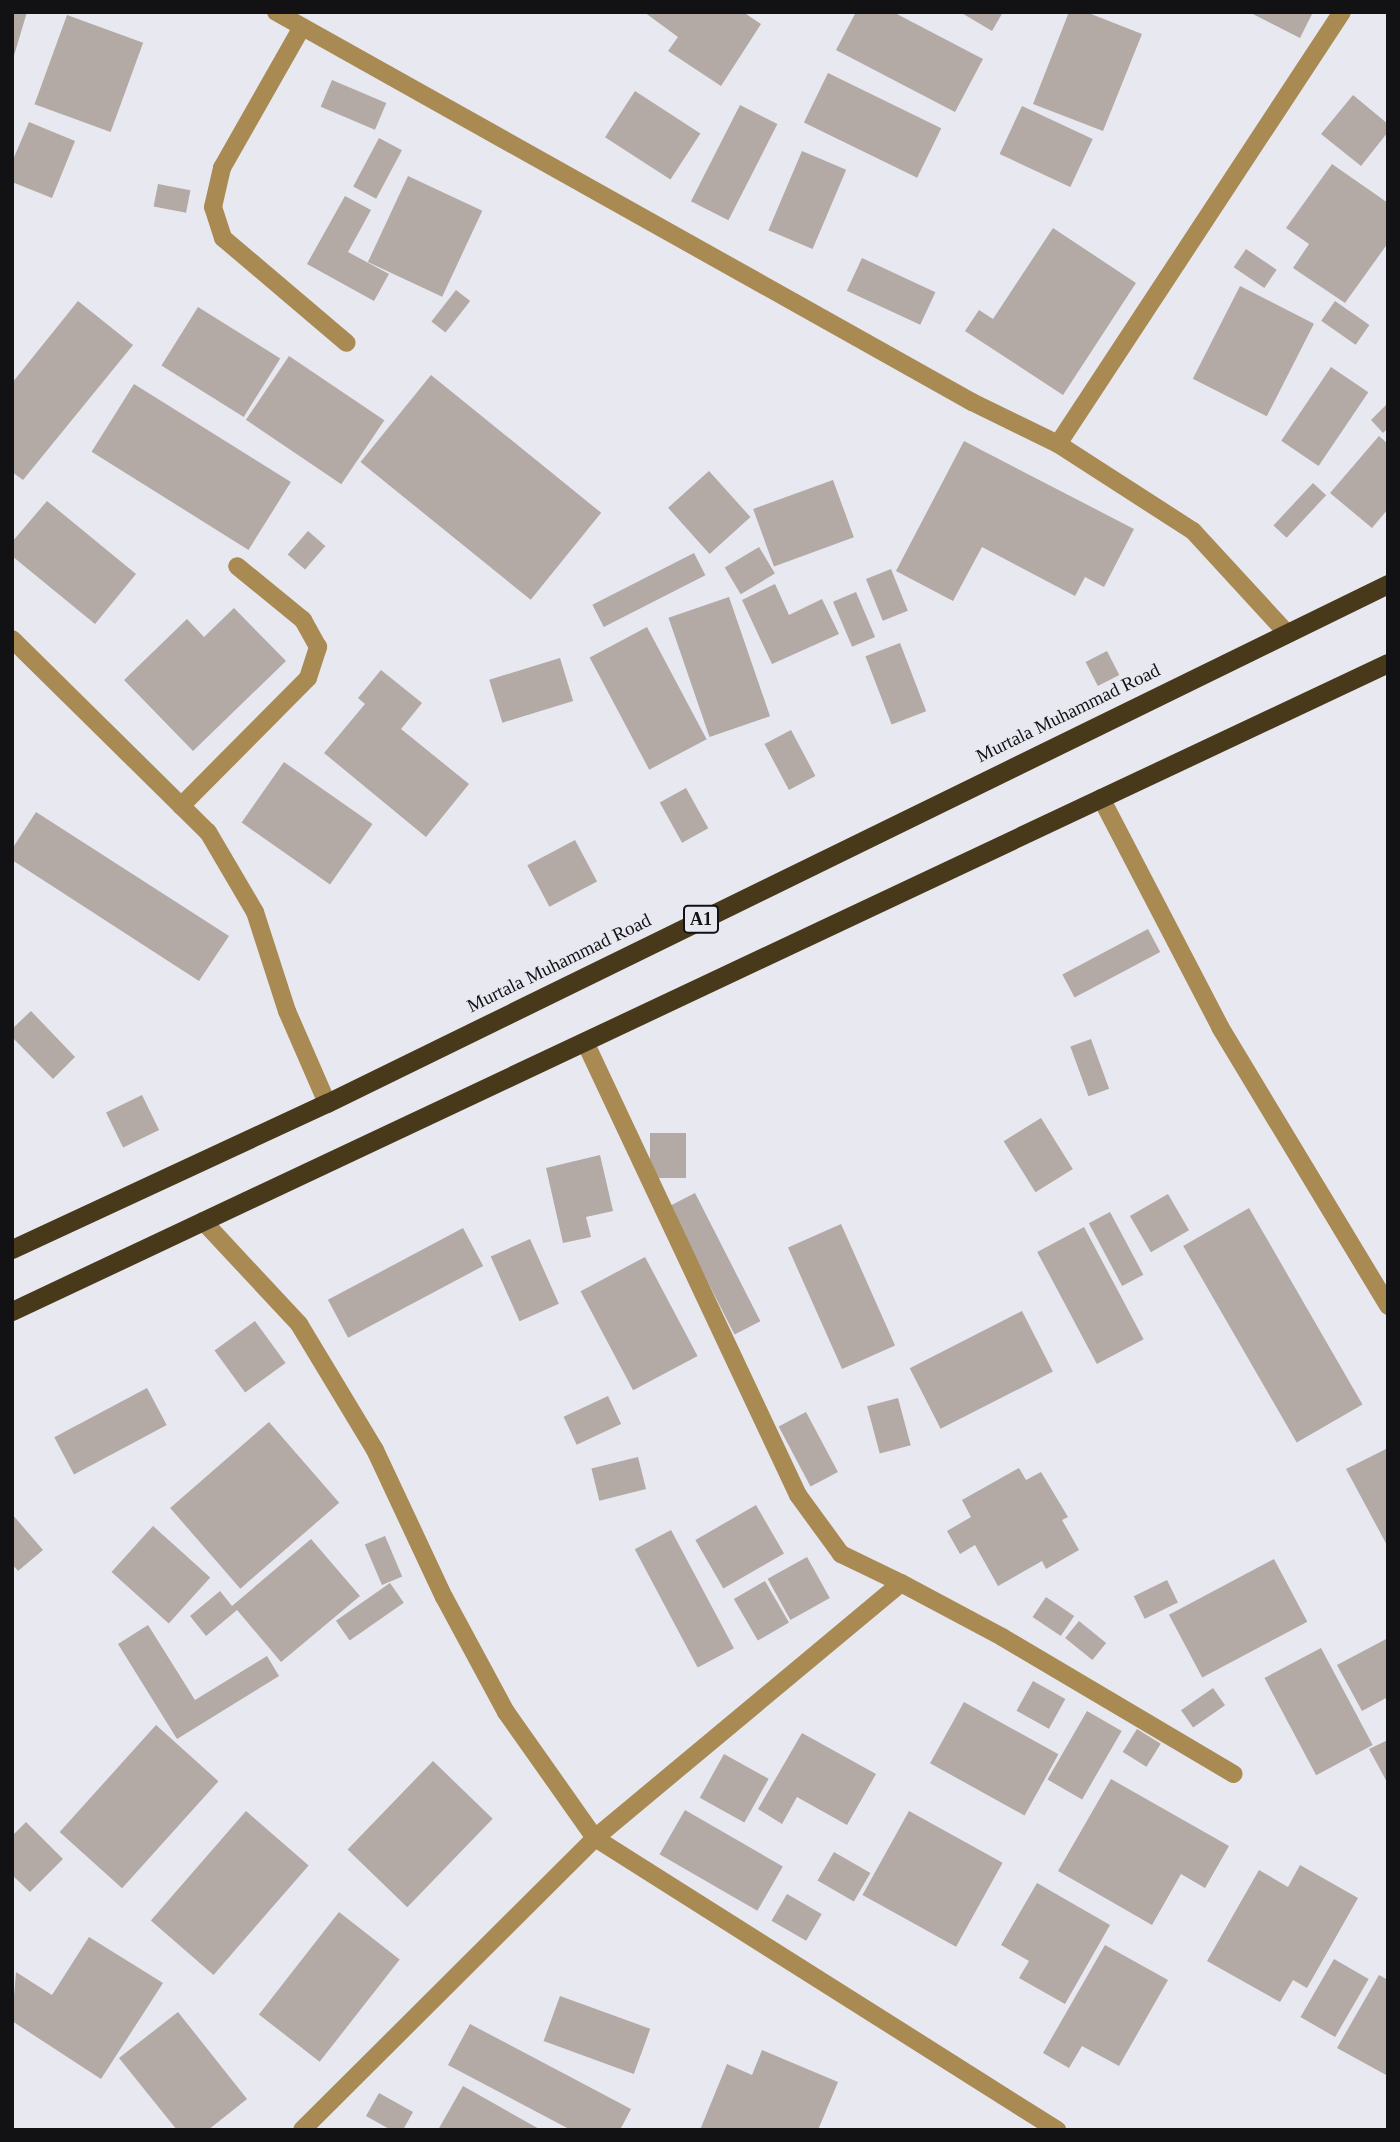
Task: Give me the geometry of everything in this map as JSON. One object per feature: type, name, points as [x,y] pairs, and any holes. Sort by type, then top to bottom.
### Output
[{"type":"highway","name":"Murtala Muhammad Road","points":[[12,1249],[327,1103],[1388,584]]},
{"type":"highway","points":[[12,1311],[1388,663]]},
{"type":"street","points":[[276,12],[972,402],[1058,444],[1193,531],[1286,632]]},
{"type":"street","points":[[1058,444],[1342,12]]},
{"type":"street","points":[[302,27],[222,168],[213,207],[223,238],[347,343]]},
{"type":"street","points":[[181,806],[308,678],[318,647],[303,620],[237,566]]},
{"type":"street","points":[[12,639],[208,832],[255,912],[287,1011],[327,1103]]},
{"type":"street","points":[[1101,798],[1220,1027],[1388,1306]]},
{"type":"street","points":[[585,1042],[798,1495],[841,1554],[1002,1637],[1234,1774]]},
{"type":"street","points":[[204,1221],[299,1324],[375,1450],[444,1597],[506,1712],[595,1838],[1056,2130]]},
{"type":"street","points":[[313,2127],[595,1838],[901,1583]]},
{"type":"building","points":[[12,12],[27,12],[13,59],[12,59]]},
{"type":"building","points":[[644,12],[743,12],[761,24],[721,86],[668,51],[678,37]]},
{"type":"building","points":[[856,12],[893,12],[983,59],[955,112],[836,50]]},
{"type":"building","points":[[960,12],[1003,12],[992,31]]},
{"type":"building","points":[[1069,12],[1086,12],[1142,34],[1103,131],[1033,104]]},
{"type":"building","points":[[1249,12],[1313,12],[1300,38]]},
{"type":"building","points":[[67,15],[143,43],[111,132],[35,104]]},
{"type":"building","points":[[828,73],[941,128],[917,178],[804,122]]},
{"type":"building","points":[[332,80],[386,103],[375,130],[321,107]]},
{"type":"building","points":[[635,91],[700,133],[670,180],[605,137]]},
{"type":"building","points":[[1353,95],[1388,124],[1388,132],[1361,166],[1321,134]]},
{"type":"building","points":[[740,105],[777,124],[728,220],[691,201]]},
{"type":"building","points":[[1022,106],[1093,139],[1070,187],[1000,154]]},
{"type":"building","points":[[29,122],[75,141],[52,198],[12,182],[12,162]]},
{"type":"building","points":[[379,138],[402,150],[376,199],[353,187]]},
{"type":"building","points":[[802,151],[846,170],[813,249],[768,230]]},
{"type":"building","points":[[1332,164],[1388,203],[1388,243],[1345,303],[1293,268],[1309,244],[1286,228]]},
{"type":"building","points":[[408,176],[482,211],[442,297],[368,262]]},
{"type":"building","points":[[158,184],[190,190],[186,213],[154,207]]},
{"type":"building","points":[[345,196],[371,210],[348,252],[389,274],[374,301],[307,264]]},
{"type":"building","points":[[1053,228],[1136,283],[1063,395],[965,331],[979,310],[993,319]]},
{"type":"building","points":[[1246,249],[1277,270],[1264,288],[1234,267]]},
{"type":"building","points":[[862,258],[935,292],[920,325],[847,291]]},
{"type":"building","points":[[1240,286],[1314,324],[1267,416],[1193,379]]},
{"type":"building","points":[[456,290],[470,301],[446,333],[431,322]]},
{"type":"building","points":[[78,301],[133,345],[23,480],[12,472],[12,383]]},
{"type":"building","points":[[1335,301],[1369,325],[1356,345],[1321,321]]},
{"type":"building","points":[[198,307],[280,358],[244,417],[161,366]]},
{"type":"building","points":[[289,356],[384,420],[341,484],[246,420]]},
{"type":"building","points":[[1331,367],[1368,392],[1319,466],[1281,441]]},
{"type":"building","points":[[431,375],[601,513],[531,600],[361,462]]},
{"type":"building","points":[[134,384],[291,482],[248,550],[92,452]]},
{"type":"building","points":[[1388,403],[1388,428],[1383,433],[1371,420]]},
{"type":"building","points":[[1379,436],[1388,444],[1388,509],[1372,528],[1330,493]]},
{"type":"building","points":[[964,441],[1134,529],[1104,587],[1085,577],[1075,596],[982,547],[953,601],[896,571]]},
{"type":"building","points":[[709,471],[750,517],[710,554],[668,508]]},
{"type":"building","points":[[833,480],[854,537],[774,566],[753,509]]},
{"type":"building","points":[[1313,483],[1326,495],[1287,538],[1273,525]]},
{"type":"building","points":[[47,501],[136,574],[95,624],[12,556],[12,542]]},
{"type":"building","points":[[308,531],[325,546],[305,569],[288,554]]},
{"type":"building","points":[[759,547],[775,574],[741,594],[725,568]]},
{"type":"building","points":[[694,553],[705,575],[604,627],[592,605]]},
{"type":"building","points":[[891,569],[908,611],[883,621],[866,579]]},
{"type":"building","points":[[775,584],[789,615],[822,599],[839,634],[772,664],[742,600]]},
{"type":"building","points":[[856,592],[875,637],[852,647],[833,602]]},
{"type":"building","points":[[729,597],[770,716],[710,737],[668,618]]},
{"type":"building","points":[[234,608],[286,661],[193,751],[124,680],[187,619],[204,637]]},
{"type":"building","points":[[647,627],[707,739],[649,770],[590,658]]},
{"type":"building","points":[[900,643],[926,711],[892,724],[865,656]]},
{"type":"building","points":[[1107,651],[1119,675],[1098,686],[1086,662]]},
{"type":"building","points":[[560,658],[573,701],[502,723],[489,680]]},
{"type":"building","points":[[381,670],[422,703],[401,729],[469,784],[426,837],[324,753],[365,704],[358,698]]},
{"type":"building","points":[[791,730],[815,776],[789,790],[765,744]]},
{"type":"building","points":[[284,762],[372,824],[330,885],[242,823]]},
{"type":"building","points":[[686,788],[708,828],[682,843],[660,803]]},
{"type":"building","points":[[36,812],[229,936],[199,981],[12,860],[12,849]]},
{"type":"building","points":[[575,840],[597,881],[549,907],[527,865]]},
{"type":"building","points":[[1148,929],[1160,952],[1075,997],[1062,975]]},
{"type":"building","points":[[31,1011],[75,1057],[53,1079],[12,1037],[12,1029]]},
{"type":"building","points":[[1091,1039],[1109,1089],[1088,1096],[1070,1047]]},
{"type":"building","points":[[142,1095],[159,1130],[123,1148],[106,1113]]},
{"type":"building","points":[[1041,1118],[1073,1169],[1035,1192],[1004,1141]]},
{"type":"building","points":[[650,1133],[686,1133],[686,1178],[650,1178]]},
{"type":"building","points":[[600,1155],[613,1211],[586,1217],[591,1237],[563,1243],[546,1168]]},
{"type":"building","points":[[695,1193],[760,1321],[735,1334],[669,1206]]},
{"type":"building","points":[[1168,1194],[1189,1230],[1151,1252],[1130,1216]]},
{"type":"building","points":[[1249,1208],[1362,1405],[1297,1443],[1183,1246]]},
{"type":"building","points":[[1110,1212],[1143,1275],[1122,1286],[1089,1223]]},
{"type":"building","points":[[841,1224],[895,1346],[842,1369],[788,1248]]},
{"type":"building","points":[[1084,1227],[1144,1339],[1097,1364],[1037,1252]]},
{"type":"building","points":[[463,1228],[483,1266],[348,1338],[328,1300]]},
{"type":"building","points":[[530,1239],[559,1304],[520,1321],[491,1256]]},
{"type":"building","points":[[645,1257],[698,1356],[633,1390],[581,1291]]},
{"type":"building","points":[[1022,1311],[1053,1372],[941,1429],[910,1368]]},
{"type":"building","points":[[255,1321],[286,1363],[245,1392],[215,1350]]},
{"type":"building","points":[[147,1388],[167,1425],[74,1474],[54,1437]]},
{"type":"building","points":[[608,1396],[621,1424],[577,1445],[564,1417]]},
{"type":"building","points":[[898,1398],[911,1445],[880,1454],[867,1406]]},
{"type":"building","points":[[806,1412],[838,1472],[811,1487],[779,1427]]},
{"type":"building","points":[[269,1422],[339,1503],[240,1589],[170,1508]]},
{"type":"building","points":[[1388,1448],[1388,1547],[1346,1469]]},
{"type":"building","points":[[638,1457],[646,1489],[599,1501],[591,1469]]},
{"type":"building","points":[[1019,1468],[1026,1480],[1041,1472],[1068,1517],[1062,1520],[1079,1550],[1046,1569],[1042,1561],[998,1586],[975,1545],[960,1554],[947,1531],[971,1517],[962,1500]]},
{"type":"building","points":[[756,1505],[784,1553],[723,1588],[695,1540]]},
{"type":"building","points":[[12,1514],[43,1550],[18,1571],[12,1564]]},
{"type":"building","points":[[153,1526],[210,1578],[169,1624],[112,1572]]},
{"type":"building","points":[[671,1530],[734,1648],[698,1668],[635,1549]]},
{"type":"building","points":[[385,1536],[402,1577],[382,1585],[365,1545]]},
{"type":"building","points":[[311,1539],[360,1596],[281,1662],[237,1610],[206,1636],[190,1616],[220,1591],[232,1606]]},
{"type":"building","points":[[807,1557],[830,1598],[790,1620],[768,1579]]},
{"type":"building","points":[[1274,1559],[1307,1622],[1202,1678],[1169,1615]]},
{"type":"building","points":[[1167,1580],[1178,1602],[1145,1619],[1134,1596]]},
{"type":"building","points":[[765,1581],[789,1623],[758,1641],[734,1599]]},
{"type":"building","points":[[390,1583],[404,1603],[350,1641],[336,1621]]},
{"type":"building","points":[[1046,1597],[1074,1616],[1061,1636],[1033,1617]]},
{"type":"building","points":[[1079,1621],[1106,1643],[1092,1660],[1065,1638]]},
{"type":"building","points":[[148,1625],[195,1700],[267,1656],[279,1676],[177,1739],[118,1644]]},
{"type":"building","points":[[1388,1638],[1388,1697],[1362,1711],[1337,1665]]},
{"type":"building","points":[[1321,1648],[1373,1745],[1316,1775],[1264,1678]]},
{"type":"building","points":[[1033,1681],[1065,1699],[1049,1729],[1017,1711]]},
{"type":"building","points":[[1213,1688],[1225,1705],[1193,1728],[1181,1710]]},
{"type":"building","points":[[964,1702],[1058,1754],[1025,1816],[930,1763]]},
{"type":"building","points":[[1087,1711],[1122,1731],[1082,1799],[1048,1779]]},
{"type":"building","points":[[156,1725],[218,1781],[122,1888],[60,1832]]},
{"type":"building","points":[[1137,1729],[1161,1744],[1146,1767],[1123,1752]]},
{"type":"building","points":[[802,1733],[876,1774],[847,1825],[797,1797],[782,1824],[758,1809]]},
{"type":"building","points":[[1388,1740],[1388,1784],[1369,1749]]},
{"type":"building","points":[[724,1754],[769,1779],[744,1822],[700,1798]]},
{"type":"building","points":[[433,1761],[493,1819],[407,1907],[348,1849]]},
{"type":"building","points":[[1111,1779],[1229,1846],[1205,1888],[1181,1874],[1152,1925],[1058,1871]]},
{"type":"building","points":[[685,1810],[783,1866],[757,1911],[660,1854]]},
{"type":"building","points":[[246,1811],[309,1865],[214,1975],[151,1920]]},
{"type":"building","points":[[909,1811],[1003,1863],[956,1947],[862,1895]]},
{"type":"building","points":[[26,1822],[63,1859],[30,1892],[12,1875],[12,1836]]},
{"type":"building","points":[[834,1852],[870,1873],[854,1902],[818,1881]]},
{"type":"building","points":[[1300,1865],[1358,1898],[1307,1988],[1293,1980],[1280,2002],[1207,1961],[1259,1870],[1288,1887]]},
{"type":"building","points":[[1037,1883],[1110,1925],[1065,2004],[1019,1978],[1029,1961],[1001,1945]]},
{"type":"building","points":[[787,1894],[822,1914],[806,1941],[772,1921]]},
{"type":"building","points":[[339,1912],[400,1959],[320,2062],[259,2014]]},
{"type":"building","points":[[89,1937],[163,1983],[101,2079],[12,2021],[16,1972],[52,1995]]},
{"type":"building","points":[[1105,1945],[1168,1980],[1119,2066],[1082,2046],[1069,2068],[1043,2053]]},
{"type":"building","points":[[1334,1959],[1369,1979],[1335,2037],[1300,2017]]},
{"type":"building","points":[[1379,1975],[1388,1980],[1388,2076],[1337,2048]]},
{"type":"building","points":[[560,1996],[650,2029],[634,2074],[544,2041]]},
{"type":"building","points":[[178,2012],[247,2099],[208,2130],[177,2130],[119,2058]]},
{"type":"building","points":[[470,2024],[631,2109],[620,2130],[571,2130],[448,2065]]},
{"type":"building","points":[[762,2050],[838,2082],[818,2130],[700,2130],[727,2064],[752,2075]]},
{"type":"building","points":[[463,2086],[541,2130],[438,2130]]},
{"type":"building","points":[[379,2093],[413,2112],[403,2130],[391,2130],[366,2116]]}]
